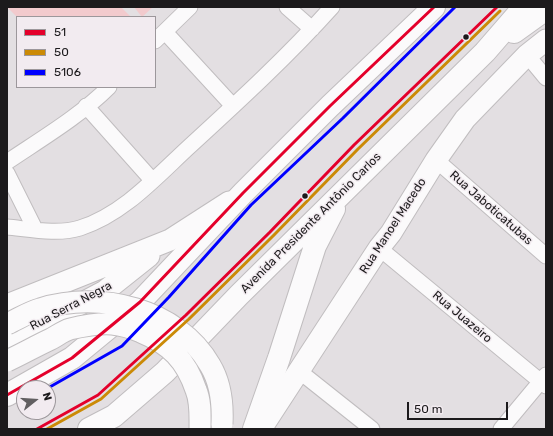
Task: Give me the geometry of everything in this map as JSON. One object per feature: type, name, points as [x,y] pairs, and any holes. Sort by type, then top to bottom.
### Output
[{"type":"highway","points":[[7,394],[72,358],[140,302],[243,193],[434,7]]},
{"type":"highway","name":"Avenida Presidente Antônio Carlos","points":[[89,429],[114,416],[165,372],[239,295],[343,191],[485,52],[524,7]]},
{"type":"highway","points":[[485,52],[546,9]]},
{"type":"highway","points":[[254,429],[315,246],[343,191]]},
{"type":"street","points":[[190,7],[160,37],[233,106]]},
{"type":"street","points":[[287,7],[312,29]]},
{"type":"street","points":[[7,227],[54,231],[78,228],[104,218],[136,196],[233,106],[312,29],[332,7]]},
{"type":"street","name":"Rua Manoel Macedo","points":[[261,429],[379,248],[391,232],[436,160],[465,119],[527,55],[546,40]]},
{"type":"street","points":[[527,55],[546,78]]},
{"type":"street","points":[[7,162],[86,106],[108,88]]},
{"type":"street","points":[[86,106],[152,180]]},
{"type":"street","name":"Rua Jaboticatubas","points":[[436,160],[546,256]]},
{"type":"street","points":[[7,173],[35,230]]},
{"type":"street","name":"Rua Serra Negra","points":[[7,338],[56,317],[105,291],[170,240],[243,193]]},
{"type":"street","name":"Rua Serra Negra","points":[[7,305],[170,240]]},
{"type":"street","name":"Rua Juazeiro","points":[[379,248],[544,381]]},
{"type":"street","points":[[7,324],[40,309],[78,302],[107,303],[134,308],[165,320],[185,335],[196,346],[211,366],[220,392],[223,409],[222,426]]},
{"type":"street","points":[[7,361],[69,329],[102,324],[129,327],[162,343],[172,350],[183,362],[197,391],[200,411],[200,429]]},
{"type":"street","points":[[299,371],[372,429]]},
{"type":"street","points":[[501,429],[544,381]]},
{"type":"shaded area","points":[[7,7],[121,7],[130,16],[16,16]]},
{"type":"shaded area","points":[[134,7],[153,7],[143,16],[141,16]]},
{"type":"transit line","name":"51","points":[[7,395],[72,358],[140,302],[243,193],[330,106],[434,7]]},
{"type":"transit line","name":"5106","points":[[56,383],[122,346],[169,297],[251,205],[343,118],[455,7]]},
{"type":"transit line","name":"51","points":[[37,429],[98,395],[186,315],[270,232],[354,145],[497,7]]},
{"type":"transit line","name":"50","points":[[47,429],[101,399],[189,319],[358,149],[500,11]]}]
